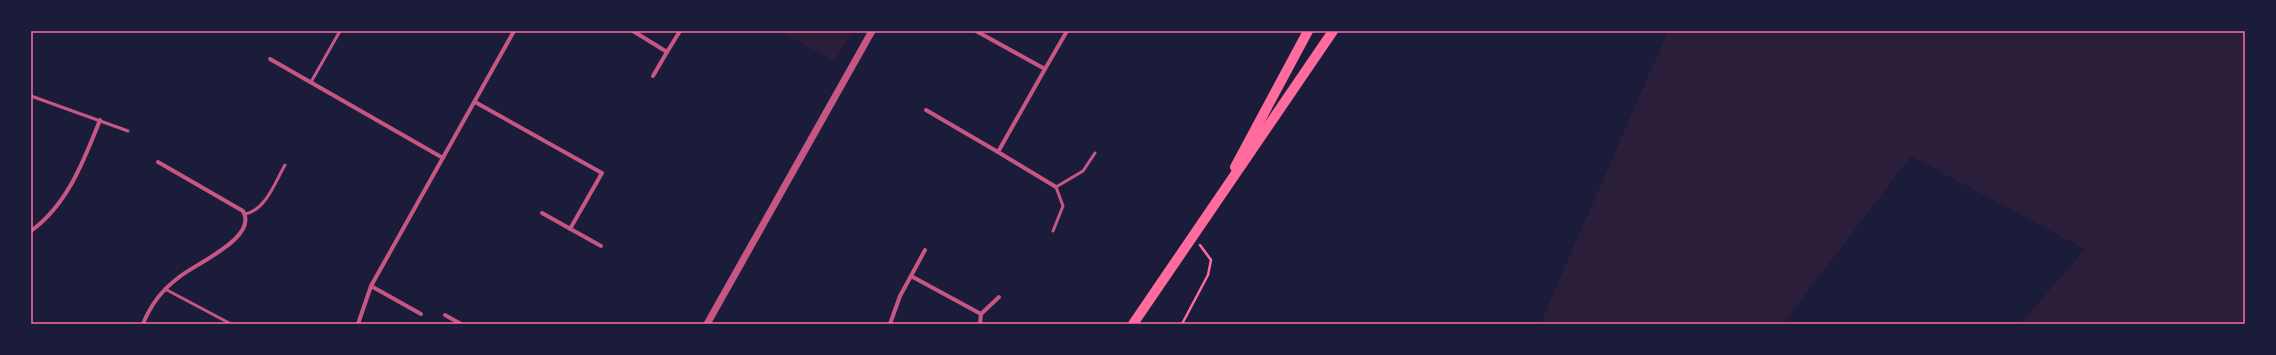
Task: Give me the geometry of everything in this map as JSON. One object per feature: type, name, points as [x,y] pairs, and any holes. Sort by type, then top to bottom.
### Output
[{"type":"main road","points":[[1208,216],[1308,31]]},
{"type":"main road","points":[[1133,324],[1333,31]]},
{"type":"street","points":[[358,324],[371,286],[514,31]]},
{"type":"street","points":[[633,31],[668,52]]},
{"type":"street","points":[[653,76],[680,31]]},
{"type":"street","points":[[707,324],[872,31]]},
{"type":"street","points":[[976,31],[1046,69]]},
{"type":"street","points":[[998,152],[1067,31]]},
{"type":"street","points":[[270,59],[442,158]]},
{"type":"street","points":[[474,102],[602,173],[570,229]]},
{"type":"street","points":[[926,110],[1056,187]]},
{"type":"street","points":[[31,231],[59,202],[78,174],[100,120]]},
{"type":"street","points":[[143,324],[147,314],[166,289],[190,268],[219,252],[240,234],[246,224],[245,214],[243,211],[158,162]]},
{"type":"street","points":[[542,213],[601,246]]},
{"type":"street","points":[[890,324],[900,296],[925,250]]},
{"type":"street","points":[[911,276],[980,314]]},
{"type":"street","points":[[371,286],[421,314]]},
{"type":"street","points":[[980,324],[980,314],[1000,297]]},
{"type":"street","points":[[445,315],[461,324]]},
{"type":"lane","points":[[311,82],[340,31]]},
{"type":"lane","points":[[31,96],[128,131]]},
{"type":"lane","points":[[1053,231],[1063,206],[1056,187],[1083,171],[1095,153]]},
{"type":"lane","points":[[245,214],[254,212],[262,204],[285,165]]},
{"type":"lane","points":[[166,289],[231,324]]},
{"type":"path","points":[[1182,324],[1208,275],[1211,260],[1206,250],[1193,238]]},
{"type":"shaded area","points":[[780,31],[852,31],[834,61]]},
{"type":"shaded area","points":[[1668,31],[2245,31],[2245,324],[2020,324],[2085,249],[1911,156],[1783,324],[1542,324],[1546,310]]}]
